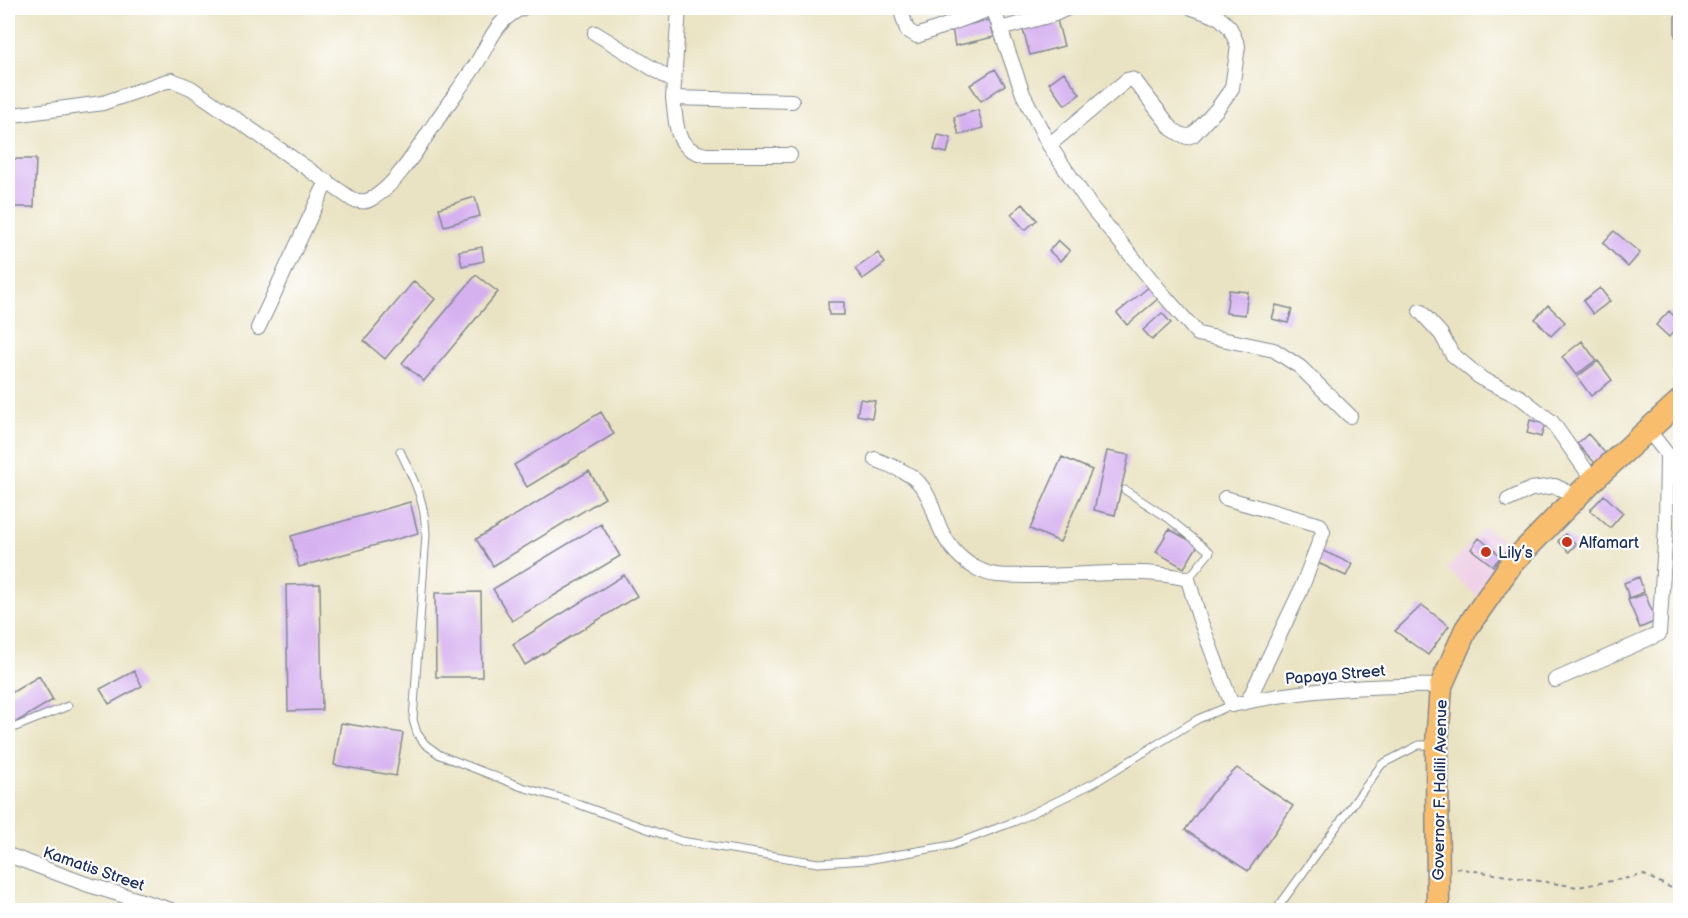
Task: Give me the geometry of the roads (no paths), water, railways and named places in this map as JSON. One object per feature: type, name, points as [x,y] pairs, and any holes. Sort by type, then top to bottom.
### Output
[{"type":"main road","name":"Governor F. Halili Avenue","points":[[1438,910],[1437,745],[1440,686],[1466,629],[1512,563],[1576,496],[1680,401]]},
{"type":"street","points":[[8,114],[104,103],[144,88],[172,81],[191,88],[353,200],[363,202],[384,189],[405,166],[463,84],[498,26],[512,12],[523,8]]},
{"type":"street","points":[[679,8],[673,81],[679,139],[693,153],[706,155],[790,155]]},
{"type":"street","points":[[900,8],[907,30],[916,36],[993,8],[1023,94],[1049,145],[1092,208],[1198,334],[1274,350],[1300,367],[1350,416]]},
{"type":"street","points":[[1000,29],[1055,14],[1068,8]]},
{"type":"street","points":[[1049,145],[1131,79],[1136,81],[1172,129],[1187,137],[1193,135],[1217,109],[1232,87],[1238,46],[1230,28],[1220,18],[1191,8]]},
{"type":"street","points":[[595,33],[673,81]]},
{"type":"street","points":[[673,98],[792,101]]},
{"type":"street","points":[[258,328],[327,181]]},
{"type":"street","points":[[1420,311],[1441,334],[1452,354],[1482,379],[1520,398],[1552,422],[1593,480]]},
{"type":"street","points":[[1555,680],[1659,634],[1666,527],[1667,454],[1649,431]]},
{"type":"street","points":[[875,459],[906,473],[918,482],[930,497],[941,530],[954,551],[981,571],[994,575],[1066,576],[1153,572],[1188,579],[1232,705]]},
{"type":"street","points":[[1508,500],[1531,489],[1555,486],[1576,496]]},
{"type":"street","points":[[1225,498],[1320,525],[1323,532],[1300,592],[1248,701]]},
{"type":"street","name":"Papaya Street","points":[[1232,705],[1296,692],[1354,687],[1440,686]]},
{"type":"street","name":"Kamatis Street","points":[[8,855],[86,884],[171,910]]},
{"type":"lane","points":[[400,451],[420,493],[425,515],[426,535],[413,720],[417,733],[425,744],[440,755],[522,787],[564,799],[681,841],[818,863],[867,860],[952,845],[1016,821],[1094,783],[1198,719],[1232,705]]},
{"type":"lane","points":[[1125,490],[1168,518],[1210,552],[1188,579]]},
{"type":"lane","points":[[8,730],[68,706]]},
{"type":"lane","points":[[1276,910],[1382,764],[1419,745],[1437,745]]},
{"type":"place","name":"Alfamart","points":[[1567,542]]},
{"type":"place","name":"Lily’s","points":[[1486,552]]}]
